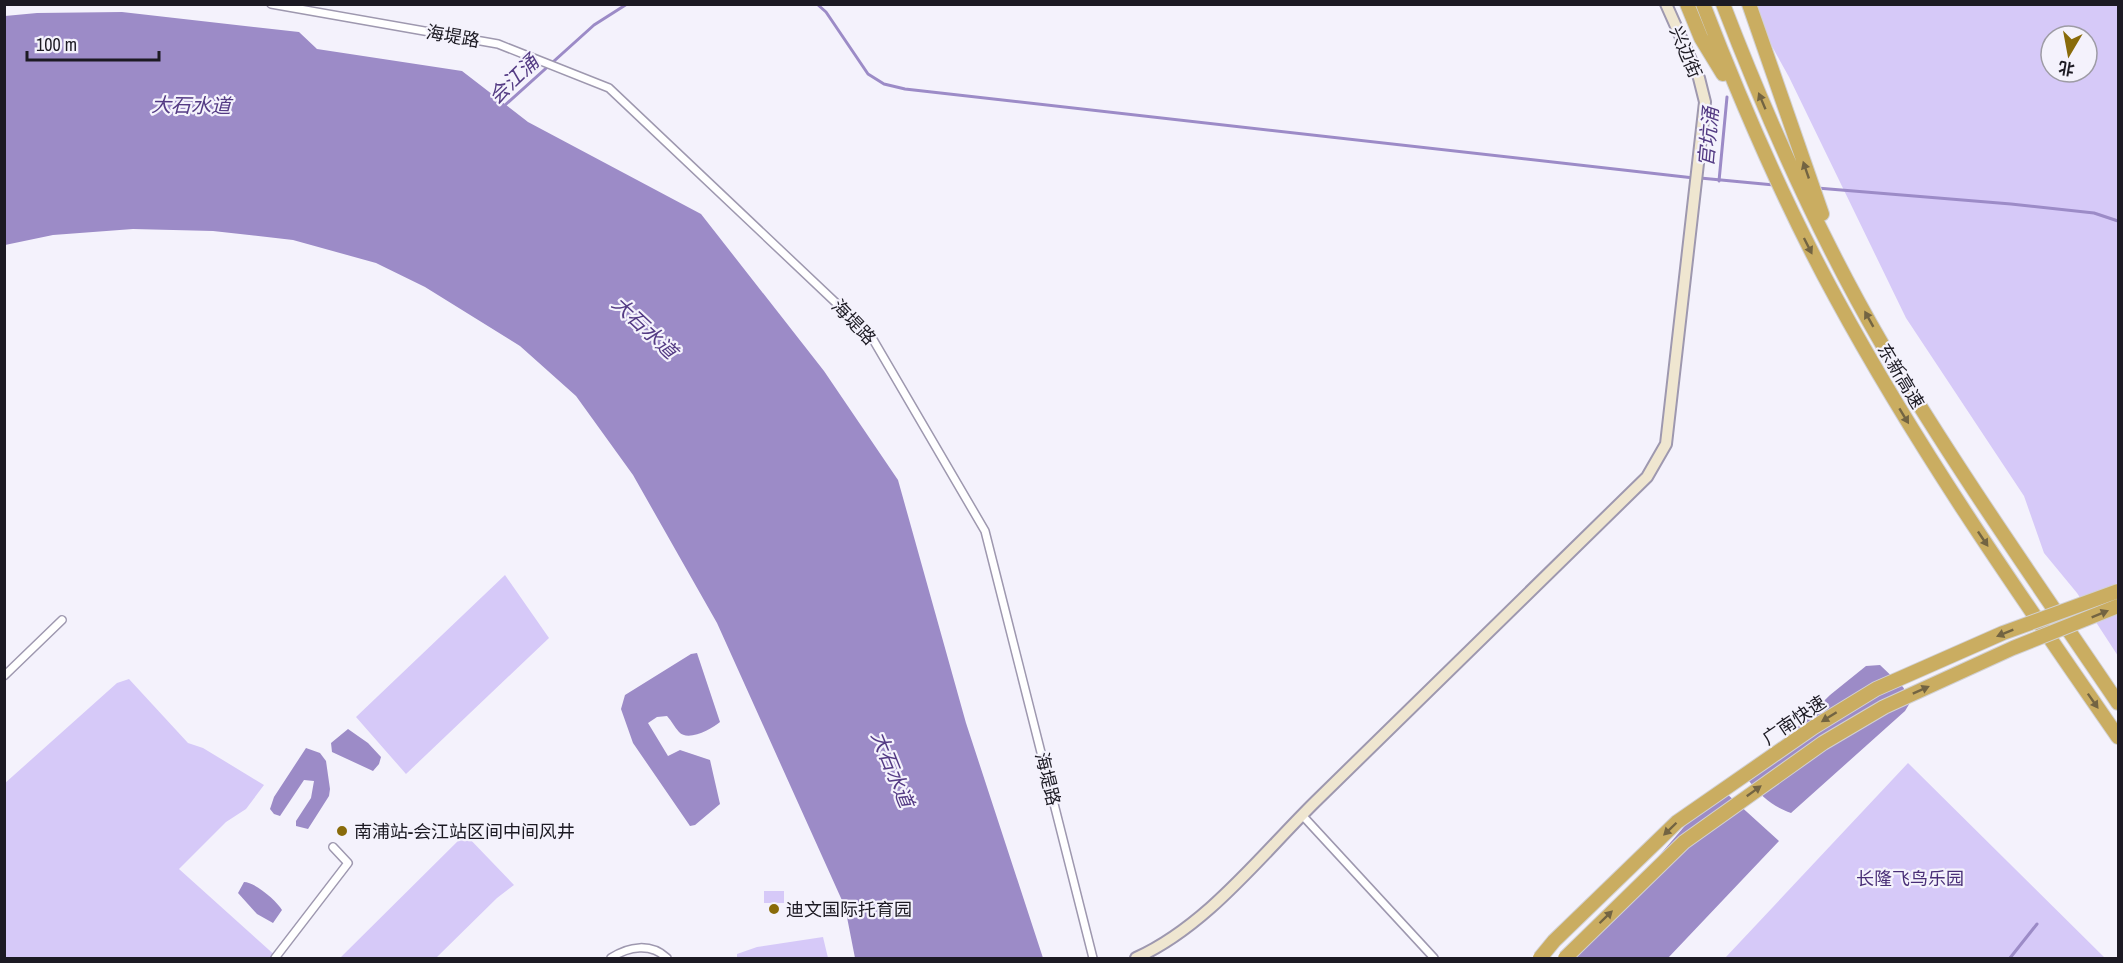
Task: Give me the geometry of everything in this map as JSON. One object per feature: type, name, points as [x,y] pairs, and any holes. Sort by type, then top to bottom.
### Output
[{"type":"highway","points":[[1687,4],[1701,38],[1742,105]]},
{"type":"highway","name":"东新高速","points":[[1703,4],[1742,105],[1782,194],[1857,337],[1950,491],[2118,737]]},
{"type":"highway","name":"东新高速","points":[[1723,4],[1793,174],[1882,344],[1965,476],[2118,703]]},
{"type":"highway","points":[[1749,4],[1839,265]]},
{"type":"highway","name":"广南快速","points":[[1540,958],[1554,941],[1677,822],[1814,727],[1876,689],[2003,633],[2118,591]]},
{"type":"highway","name":"广南快速","points":[[1565,958],[1684,842],[1823,743],[1884,707],[2013,648],[2118,606]]},
{"type":"street","name":"海堤路","points":[[271,4],[498,44],[609,88],[871,336],[985,531],[1093,958]]},
{"type":"street","name":"兴边街","points":[[1136,958],[1157,949],[1202,918],[1302,815],[1647,477],[1666,444],[1705,102],[1698,78],[1666,4]]},
{"type":"street","points":[[4,676],[62,620]]},
{"type":"street","points":[[1302,815],[1434,958]]},
{"type":"street","points":[[275,958],[348,863],[333,847]]},
{"type":"street","points":[[611,958],[622,951],[642,948],[659,950],[667,958]]},
{"type":"green space","points":[[1749,5],[2118,5],[2118,656],[2077,593],[2044,553],[2024,496],[1906,318],[1789,77]]},
{"type":"green space","points":[[505,575],[549,638],[406,774],[356,717]]},
{"type":"green space","points":[[129,679],[188,743],[203,748],[264,785],[246,809],[226,822],[179,869],[278,958],[5,958],[4,784],[117,683]]},
{"type":"green space","name":"长隆飞鸟乐园","points":[[1908,763],[2105,958],[1725,958]]},
{"type":"green space","points":[[465,834],[514,885],[497,898],[436,958],[340,958]]},
{"type":"green space","points":[[764,891],[784,891],[784,903],[764,903]]},
{"type":"green space","points":[[823,937],[828,958],[737,958],[737,954],[757,947]]},
{"type":"water","name":"大石水道","points":[[122,12],[299,32],[317,49],[462,71],[528,122],[701,214],[824,371],[898,480],[966,723],[1043,958],[855,958],[845,907],[717,623],[633,475],[576,396],[520,346],[425,287],[376,263],[293,240],[213,231],[133,229],[53,235],[5,245],[5,16],[37,13]]},
{"type":"water","points":[[697,653],[720,722],[706,731],[688,736],[679,732],[667,716],[657,717],[648,723],[668,756],[680,750],[710,760],[720,804],[695,825],[690,826],[633,743],[621,709],[625,695],[691,654]]},
{"type":"water","points":[[1880,665],[1903,687],[1911,701],[1905,711],[1791,813],[1779,808],[1763,796],[1749,781],[1781,743],[1830,695],[1866,666]]},
{"type":"water","points":[[348,729],[368,743],[381,757],[373,771],[332,752],[331,743]]},
{"type":"water","points":[[306,748],[320,753],[326,761],[330,789],[329,796],[308,829],[296,826],[296,821],[311,798],[314,781],[304,780],[280,816],[274,814],[270,809],[274,797]]},
{"type":"water","points":[[1726,793],[1779,841],[1668,958],[1571,958],[1689,821]]},
{"type":"water","points":[[244,882],[260,888],[282,910],[273,923],[257,914],[238,893]]},
{"type":"waterway","name":"会江涌","points":[[504,106],[594,25],[627,4]]},
{"type":"waterway","points":[[817,4],[826,12],[868,74],[884,84],[905,89],[1694,178]]},
{"type":"waterway","name":"官坑涌","points":[[1719,181],[1727,97]]},
{"type":"waterway","points":[[1700,178],[1774,185]]},
{"type":"waterway","points":[[1817,188],[2094,213],[2118,221]]},
{"type":"waterway","points":[[2010,958],[2037,924]]},
{"type":"place","name":"南浦站-会江站区间中间风井","points":[[342,831]]},
{"type":"place","name":"迪文国际托育园","points":[[774,909]]}]
